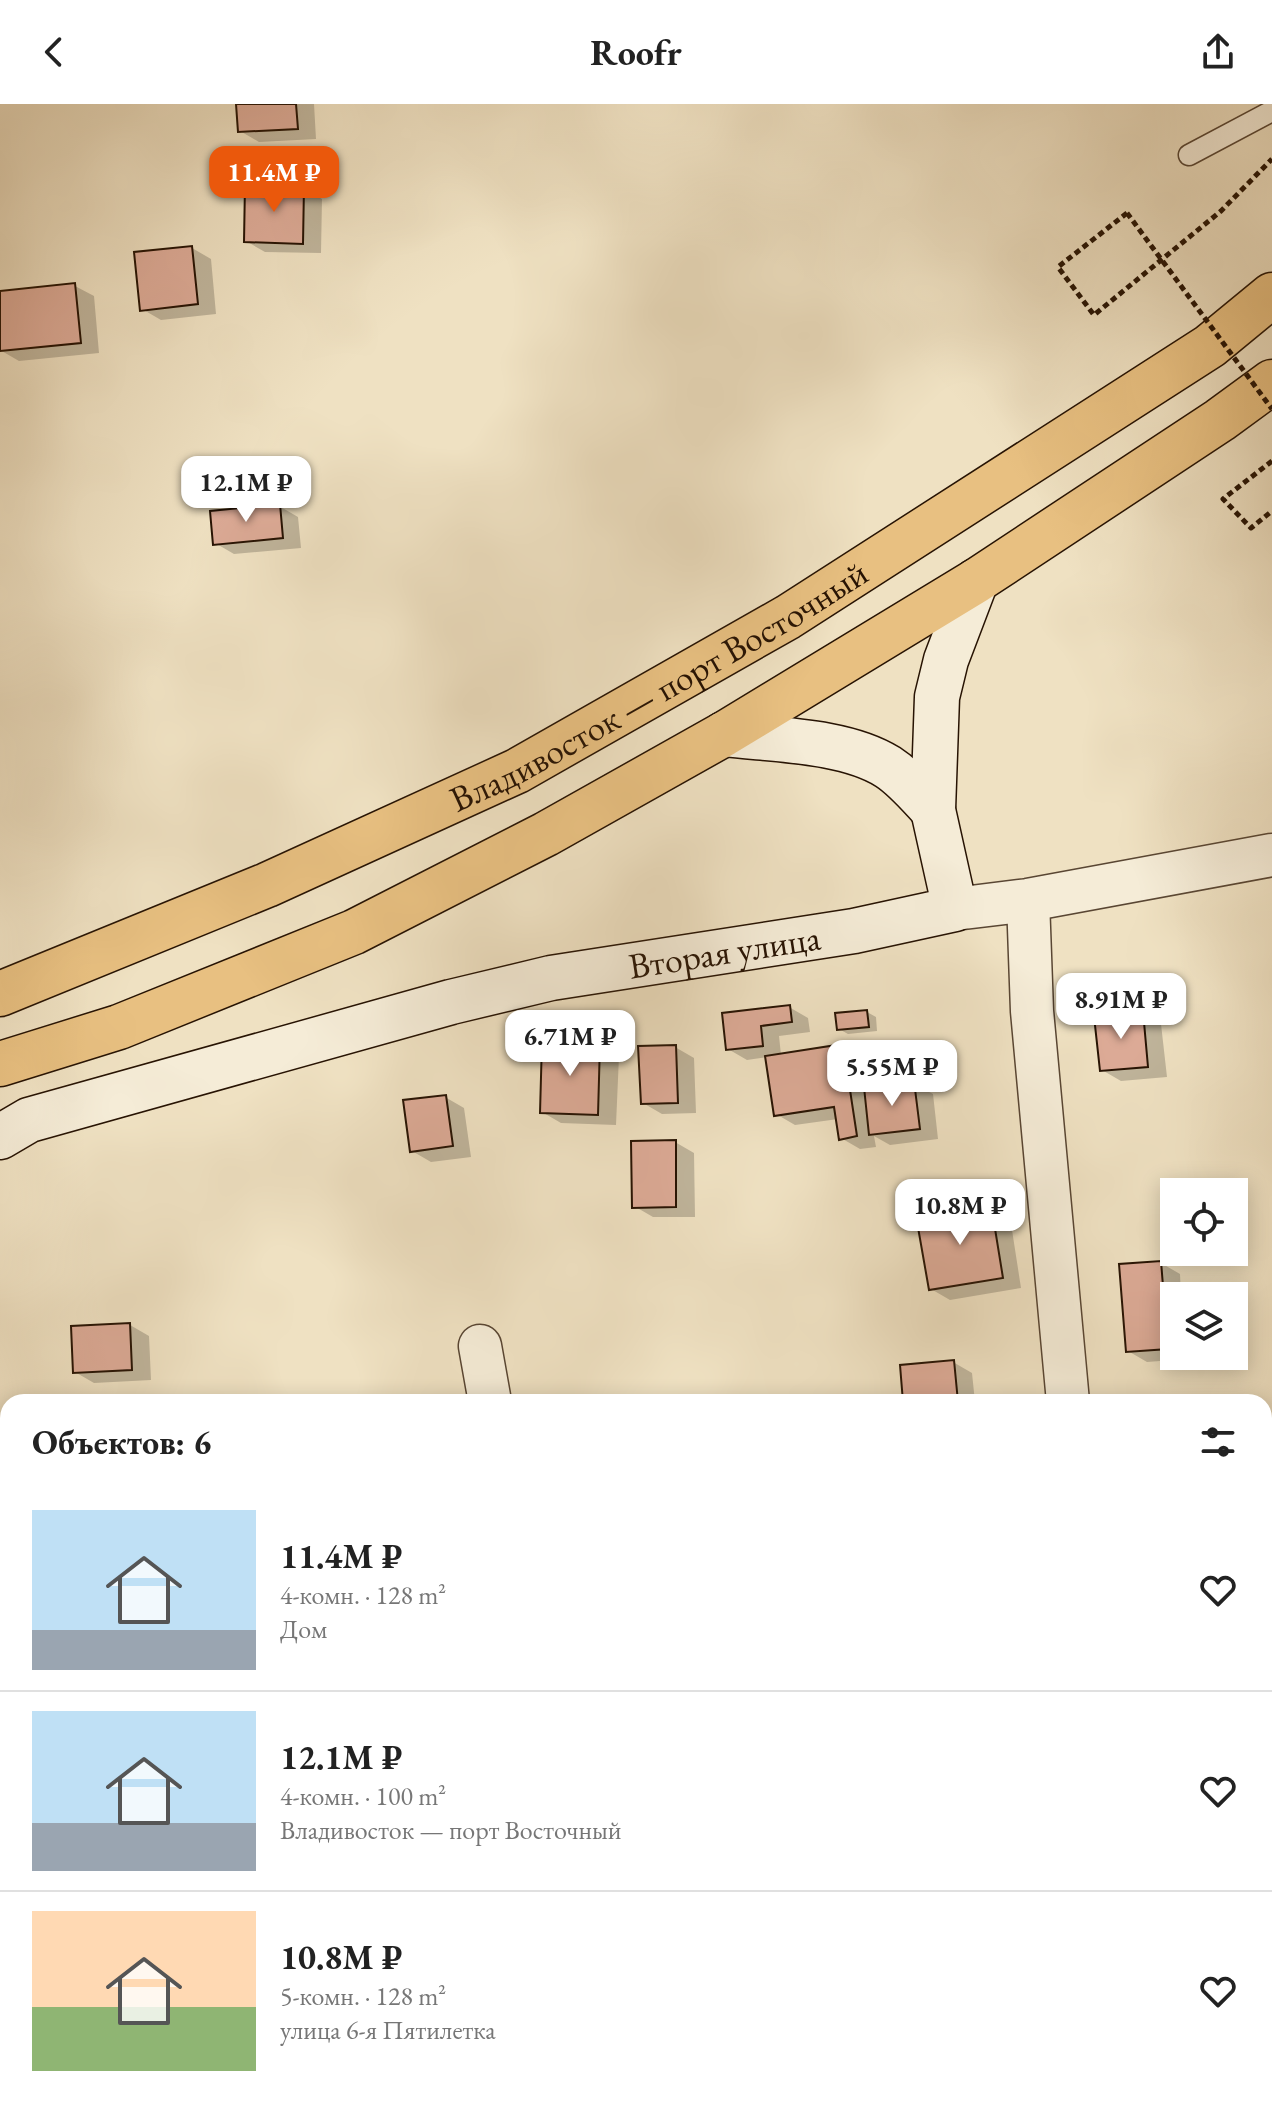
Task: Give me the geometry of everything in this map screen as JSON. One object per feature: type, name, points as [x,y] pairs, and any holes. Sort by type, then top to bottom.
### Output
[{"type":"highway","name":"Владивосток — порт Восточный","points":[[0,994],[267,885],[517,771],[788,617],[1210,346],[1272,295]]},
{"type":"highway","name":"Владивосток — порт Восточный","points":[[0,1064],[119,1027],[354,932],[546,834],[724,734],[976,581],[1220,420],[1272,382]]},
{"type":"main road","points":[[955,909],[933,810],[937,697],[946,660],[976,581]]},
{"type":"main road","points":[[724,734],[857,752],[888,767],[933,810]]},
{"type":"main road","name":"Вторая улица","points":[[0,1137],[29,1120],[451,1002],[551,978],[854,931],[955,909]]},
{"type":"street","name":"Вторая улица","points":[[955,909],[1028,900],[1272,855]]},
{"type":"street","points":[[1028,900],[1032,1011],[1067,1394]]},
{"type":"street","points":[[480,1346],[489,1394]]},
{"type":"lane","points":[[1189,155],[1272,111]]},
{"type":"path","points":[[1272,159],[1221,211],[1094,315],[1058,267],[1127,213],[1272,409]]},
{"type":"path","points":[[1272,461],[1223,499],[1251,528],[1272,511]]},
{"type":"building","points":[[236,104],[296,104],[298,129],[238,132]]},
{"type":"building","points":[[245,184],[304,186],[303,244],[244,242]]},
{"type":"building","points":[[192,246],[198,304],[140,311],[134,252]]},
{"type":"building","points":[[75,283],[81,343],[0,351],[0,291]]},
{"type":"building","points":[[280,504],[283,538],[213,545],[210,511]]},
{"type":"building","points":[[790,1005],[792,1022],[761,1026],[763,1046],[726,1050],[722,1013]]},
{"type":"building","points":[[867,1010],[869,1027],[837,1030],[835,1013]]},
{"type":"building","points":[[1143,1011],[1148,1067],[1100,1071],[1094,1016]]},
{"type":"building","points":[[542,1041],[600,1043],[598,1115],[540,1113]]},
{"type":"building","points":[[843,1044],[857,1136],[839,1140],[834,1107],[774,1116],[765,1056]]},
{"type":"building","points":[[676,1045],[678,1103],[641,1104],[638,1046]]},
{"type":"building","points":[[914,1081],[920,1129],[869,1135],[864,1087]]},
{"type":"building","points":[[446,1095],[453,1146],[410,1152],[403,1100]]},
{"type":"building","points":[[676,1140],[676,1207],[632,1208],[631,1141]]},
{"type":"building","points":[[991,1204],[1003,1278],[929,1290],[916,1216]]},
{"type":"building","points":[[1160,1261],[1163,1282],[1160,1282],[1160,1350],[1126,1352],[1119,1264]]},
{"type":"building","points":[[130,1323],[132,1370],[73,1373],[71,1326]]},
{"type":"building","points":[[954,1360],[957,1394],[902,1394],[900,1365]]}]
